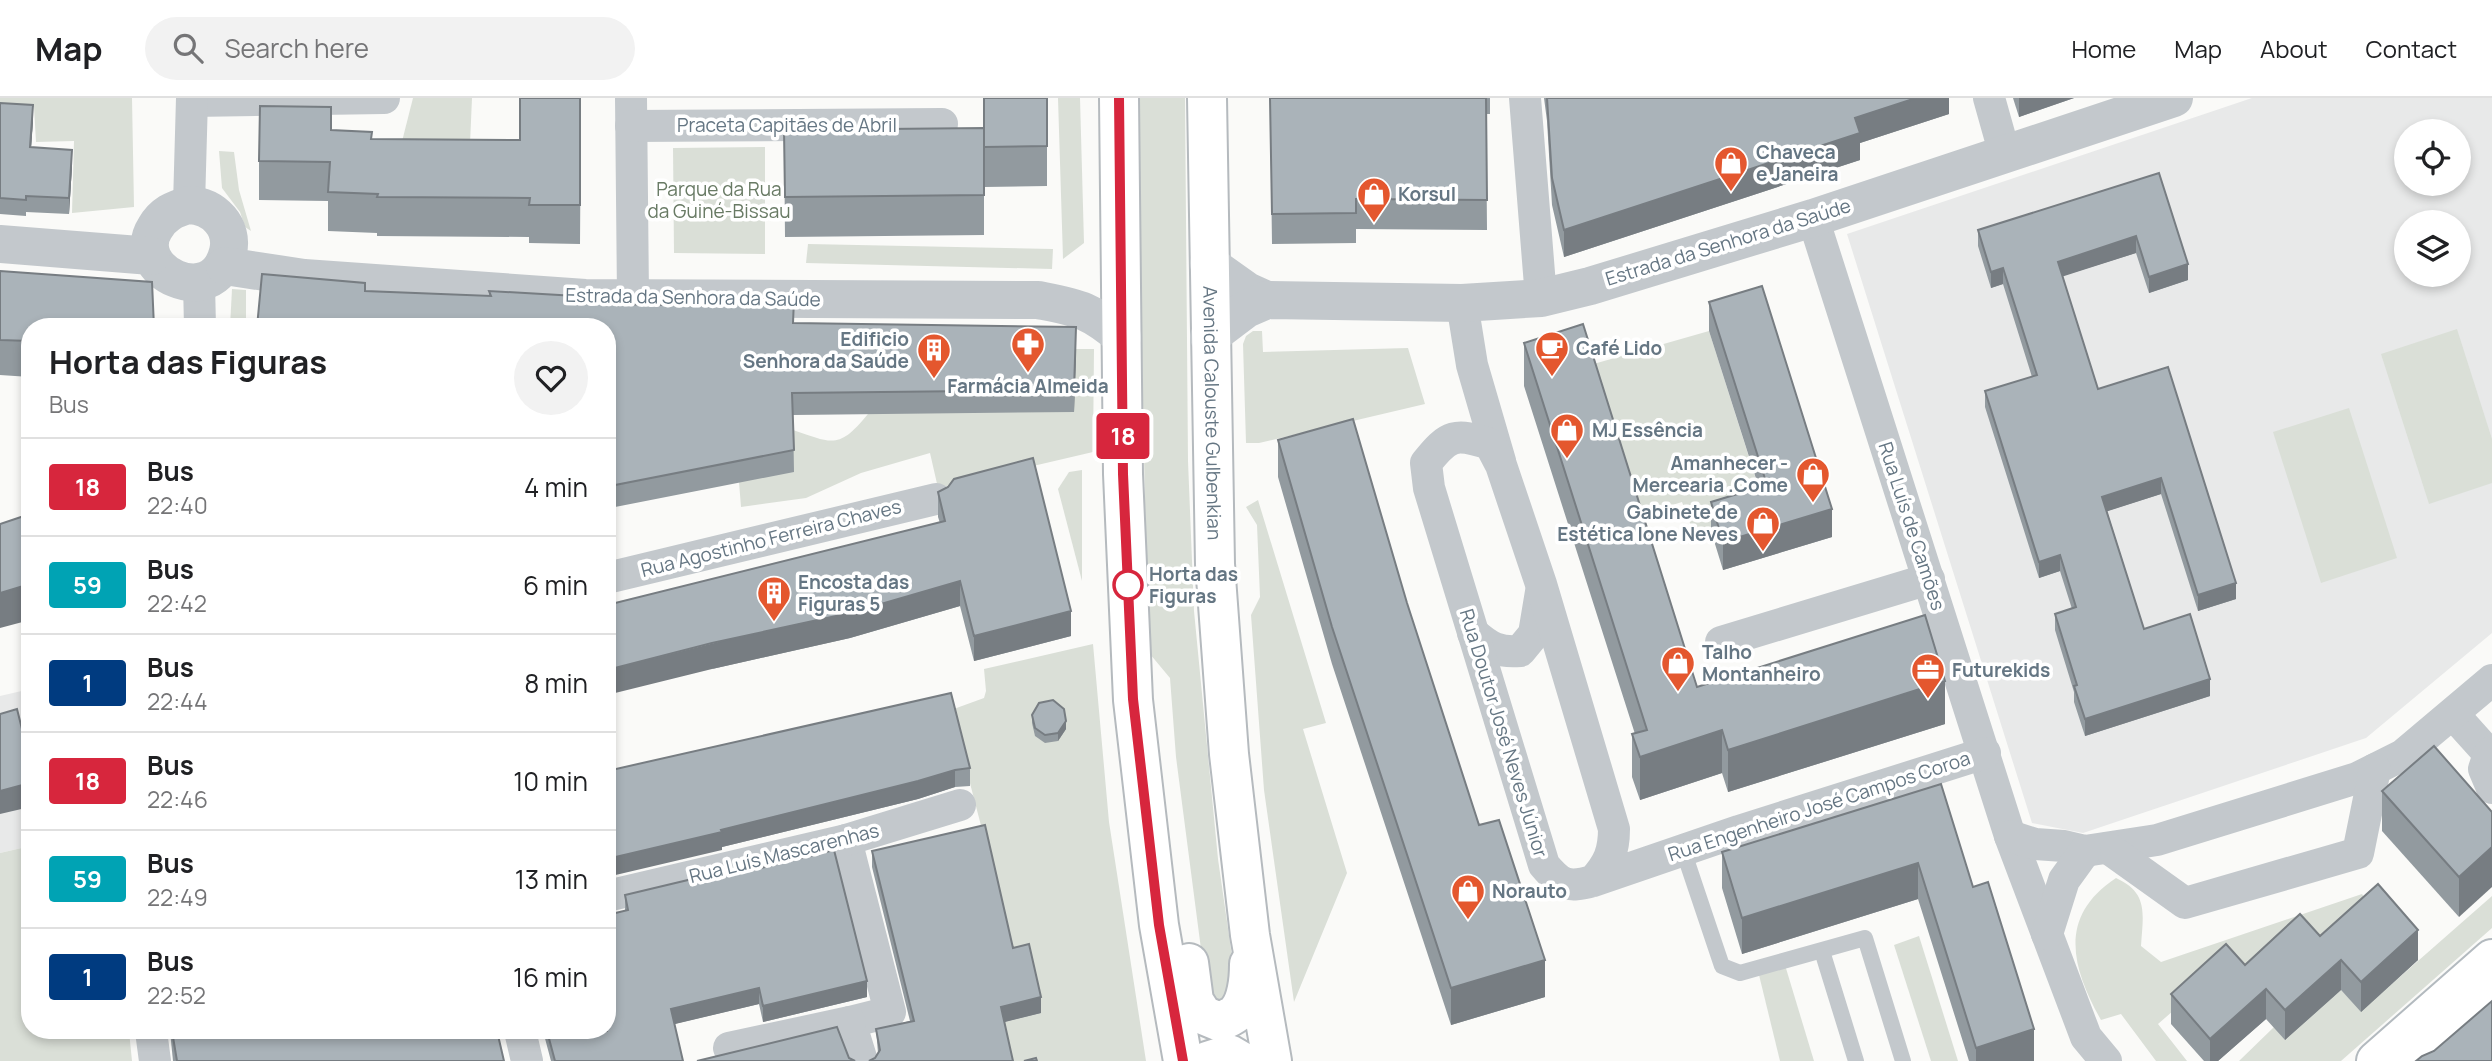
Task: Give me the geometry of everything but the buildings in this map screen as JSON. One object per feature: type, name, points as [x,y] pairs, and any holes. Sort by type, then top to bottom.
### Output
[{"type":"main road","points":[[1119,98],[1123,474],[1133,699],[1159,925],[1183,1061]]},
{"type":"main road","name":"Avenida Calouste Gulbenkian","points":[[1207,98],[1209,337],[1215,564],[1229,754],[1250,934],[1272,1061]]},
{"type":"main road","points":[[1133,699],[1159,733],[1194,1001],[1203,1015],[1220,1021],[1236,1014],[1249,979],[1250,934]]},
{"type":"main road","points":[[2376,1061],[2492,959]]},
{"type":"main road","points":[[2420,1061],[2492,998]]},
{"type":"main road","points":[[1207,1061],[1229,1054],[1241,1061]]},
{"type":"street","points":[[189,205],[192,100],[384,98]]},
{"type":"street","points":[[1525,98],[1541,298]]},
{"type":"street","points":[[1989,98],[2005,155]]},
{"type":"street","name":"Estrada da Senhora da Saúde","points":[[1267,300],[1461,303],[1541,298],[1590,286],[1812,218],[2175,98]]},
{"type":"street","points":[[631,112],[633,298]]},
{"type":"street","name":"Praceta Capitães de Abril","points":[[631,112],[942,124]]},
{"type":"street","points":[[202,318],[212,274],[229,247],[227,232],[220,217],[207,209],[189,205],[174,209],[152,233],[151,256],[162,270],[178,281],[212,274]]},
{"type":"street","name":"Rua Luís de Camões","points":[[1812,218],[2010,836],[2086,1037],[2106,1061]]},
{"type":"street","points":[[0,244],[151,256]]},
{"type":"street","points":[[1038,300],[1079,293],[1093,287],[1109,277],[1122,264]]},
{"type":"street","points":[[1209,264],[1247,291],[1267,300]]},
{"type":"street","name":"Estrada da Senhora da Saúde","points":[[212,274],[585,298],[1038,300]]},
{"type":"street","points":[[1038,300],[1080,308],[1097,317],[1122,337]]},
{"type":"street","points":[[1209,337],[1246,309],[1267,300]]},
{"type":"street","name":"Rua Doutor José Neves Júnior","points":[[1461,303],[1472,365],[1501,466],[1541,584],[1614,829],[1614,850],[1604,869],[1593,881],[1576,885],[1558,882],[1544,865],[1429,488],[1426,463],[1443,441],[1465,436],[1490,443],[1501,466]]},
{"type":"street","name":"Rua Agostinho Ferreira Chaves","points":[[616,576],[936,499]]},
{"type":"street","points":[[1721,642],[1929,579]]},
{"type":"street","points":[[1473,633],[1488,647],[1504,652],[1520,651],[1534,634],[1541,584]]},
{"type":"street","points":[[1493,699],[1498,680],[1509,665],[1526,657],[1546,662],[1571,684]]},
{"type":"street","points":[[2010,836],[2035,844],[2096,849],[2157,840],[2357,778],[2403,755],[2492,680]]},
{"type":"street","points":[[2453,714],[2490,753],[2484,769],[2492,788]]},
{"type":"street","name":"Rua Engenheiro José Campos Coroa","points":[[1593,881],[1653,859],[1985,753]]},
{"type":"street","points":[[2096,849],[2185,903],[2358,853],[2375,769]]},
{"type":"street","name":"Rua Luís Mascarenhas","points":[[616,894],[846,840],[960,805]]},
{"type":"street","points":[[1614,829],[1621,845],[1635,857],[1653,859]]},
{"type":"street","points":[[729,1048],[890,1012],[846,840]]},
{"type":"street","points":[[2047,934],[2064,880],[2096,849]]},
{"type":"street","points":[[850,1022],[862,1061]]},
{"type":"street","points":[[152,1039],[155,1061]]},
{"type":"street","points":[[522,1039],[527,1061]]},
{"type":"lane","points":[[1683,850],[1722,966],[1740,973],[1865,937],[1903,1061]]},
{"type":"lane","points":[[1822,951],[1856,1061]]},
{"type":"shaded area","points":[[2252,98],[2492,98],[2492,633],[2366,738],[2083,833],[2032,823],[1847,234]]},
{"type":"shaded area","points":[[21,691],[21,848],[0,853],[0,696]]},
{"type":"green space","points":[[0,98],[132,98],[134,207],[72,213],[74,141],[36,142],[34,107],[0,106]]},
{"type":"green space","points":[[413,98],[472,98],[469,167],[395,169]]},
{"type":"green space","points":[[1058,98],[1080,98],[1084,243],[1063,259]]},
{"type":"green space","points":[[1137,98],[1185,98],[1188,461],[1194,611],[1218,859],[1237,991],[1220,1002],[1212,997],[1204,972],[1176,757],[1170,678],[1150,654]]},
{"type":"green space","name":"Parque da Rua da Guiné-Bissau","points":[[765,147],[765,254],[674,253],[673,148]]},
{"type":"green space","points":[[219,151],[234,152],[239,190],[251,231],[245,227],[240,212],[222,188]]},
{"type":"green space","points":[[808,244],[1053,249],[1052,269],[806,263]]},
{"type":"green space","points":[[232,289],[246,290],[246,318],[230,318]]},
{"type":"green space","points":[[2457,329],[2492,439],[2492,483],[2429,504],[2381,354]]},
{"type":"green space","points":[[1253,331],[1262,331],[1263,352],[1408,348],[1425,404],[1259,443],[1246,443],[1243,344],[1246,336]]},
{"type":"green space","points":[[1709,331],[1767,514],[1695,536],[1682,502],[1634,517],[1583,367]]},
{"type":"green space","points":[[1076,349],[1094,349],[1093,452],[938,488],[930,453],[861,473],[806,498],[741,507],[739,482],[793,430],[827,440],[842,438],[868,414]]},
{"type":"green space","points":[[2349,408],[2397,558],[2321,583],[2273,432]]},
{"type":"green space","points":[[1082,470],[1082,581],[1058,489],[1069,472]]},
{"type":"green space","points":[[1258,500],[1326,723],[1303,729],[1347,873],[1294,1002],[1264,790],[1251,615],[1260,597],[1257,525],[1246,507]]},
{"type":"green space","points":[[1093,644],[1109,822],[1146,1061],[1009,1061],[1001,1023],[1041,1013],[1013,964],[951,710],[984,698],[984,669]]},
{"type":"green space","points":[[21,848],[21,1039],[130,1039],[132,1061],[0,1061],[0,853]]},
{"type":"green space","points":[[2116,878],[2134,890],[2139,898],[2143,914],[2141,946],[2161,962],[2362,894],[2374,911],[2245,984],[2227,964],[2158,1024],[2187,1061],[2156,1061],[2121,1014],[2101,1020],[2077,963],[2075,944],[2085,909],[2097,893]]},
{"type":"green space","points":[[2492,896],[2492,928],[2341,1061],[2239,1061],[2274,1027],[2285,1039],[2341,990],[2361,1011]]},
{"type":"green space","points":[[1919,936],[1958,1061],[1931,1061],[1894,945]]},
{"type":"green space","points":[[1785,965],[1814,1061],[1780,1061],[1759,975]]},
{"type":"bus line","name":"18","points":[[1119,98],[1123,474],[1133,699],[1159,925],[1183,1061]]},
{"type":"place","name":"Chaveca e Janeira","points":[[1731,193]]},
{"type":"place","name":"Korsul","points":[[1374,224]]},
{"type":"place","name":"Farmácia Almeida","points":[[1028,374]]},
{"type":"place","name":"Café Lido","points":[[1552,378]]},
{"type":"place","name":"Edificio Senhora da Saúde","points":[[934,380]]},
{"type":"place","name":"MJ Essência","points":[[1567,460]]},
{"type":"place","name":"Amanhecer - Mercearia .Come","points":[[1813,504]]},
{"type":"place","name":"Gabinete de Estética Ione Neves","points":[[1763,553]]},
{"type":"place","name":"Horta das Figuras","points":[[1128,585]]},
{"type":"place","name":"Encosta das Figuras 5","points":[[774,623]]},
{"type":"place","name":"Talho Montanheiro","points":[[1678,693]]},
{"type":"place","name":"Futurekids","points":[[1928,700]]},
{"type":"place","name":"Norauto","points":[[1468,921]]}]
